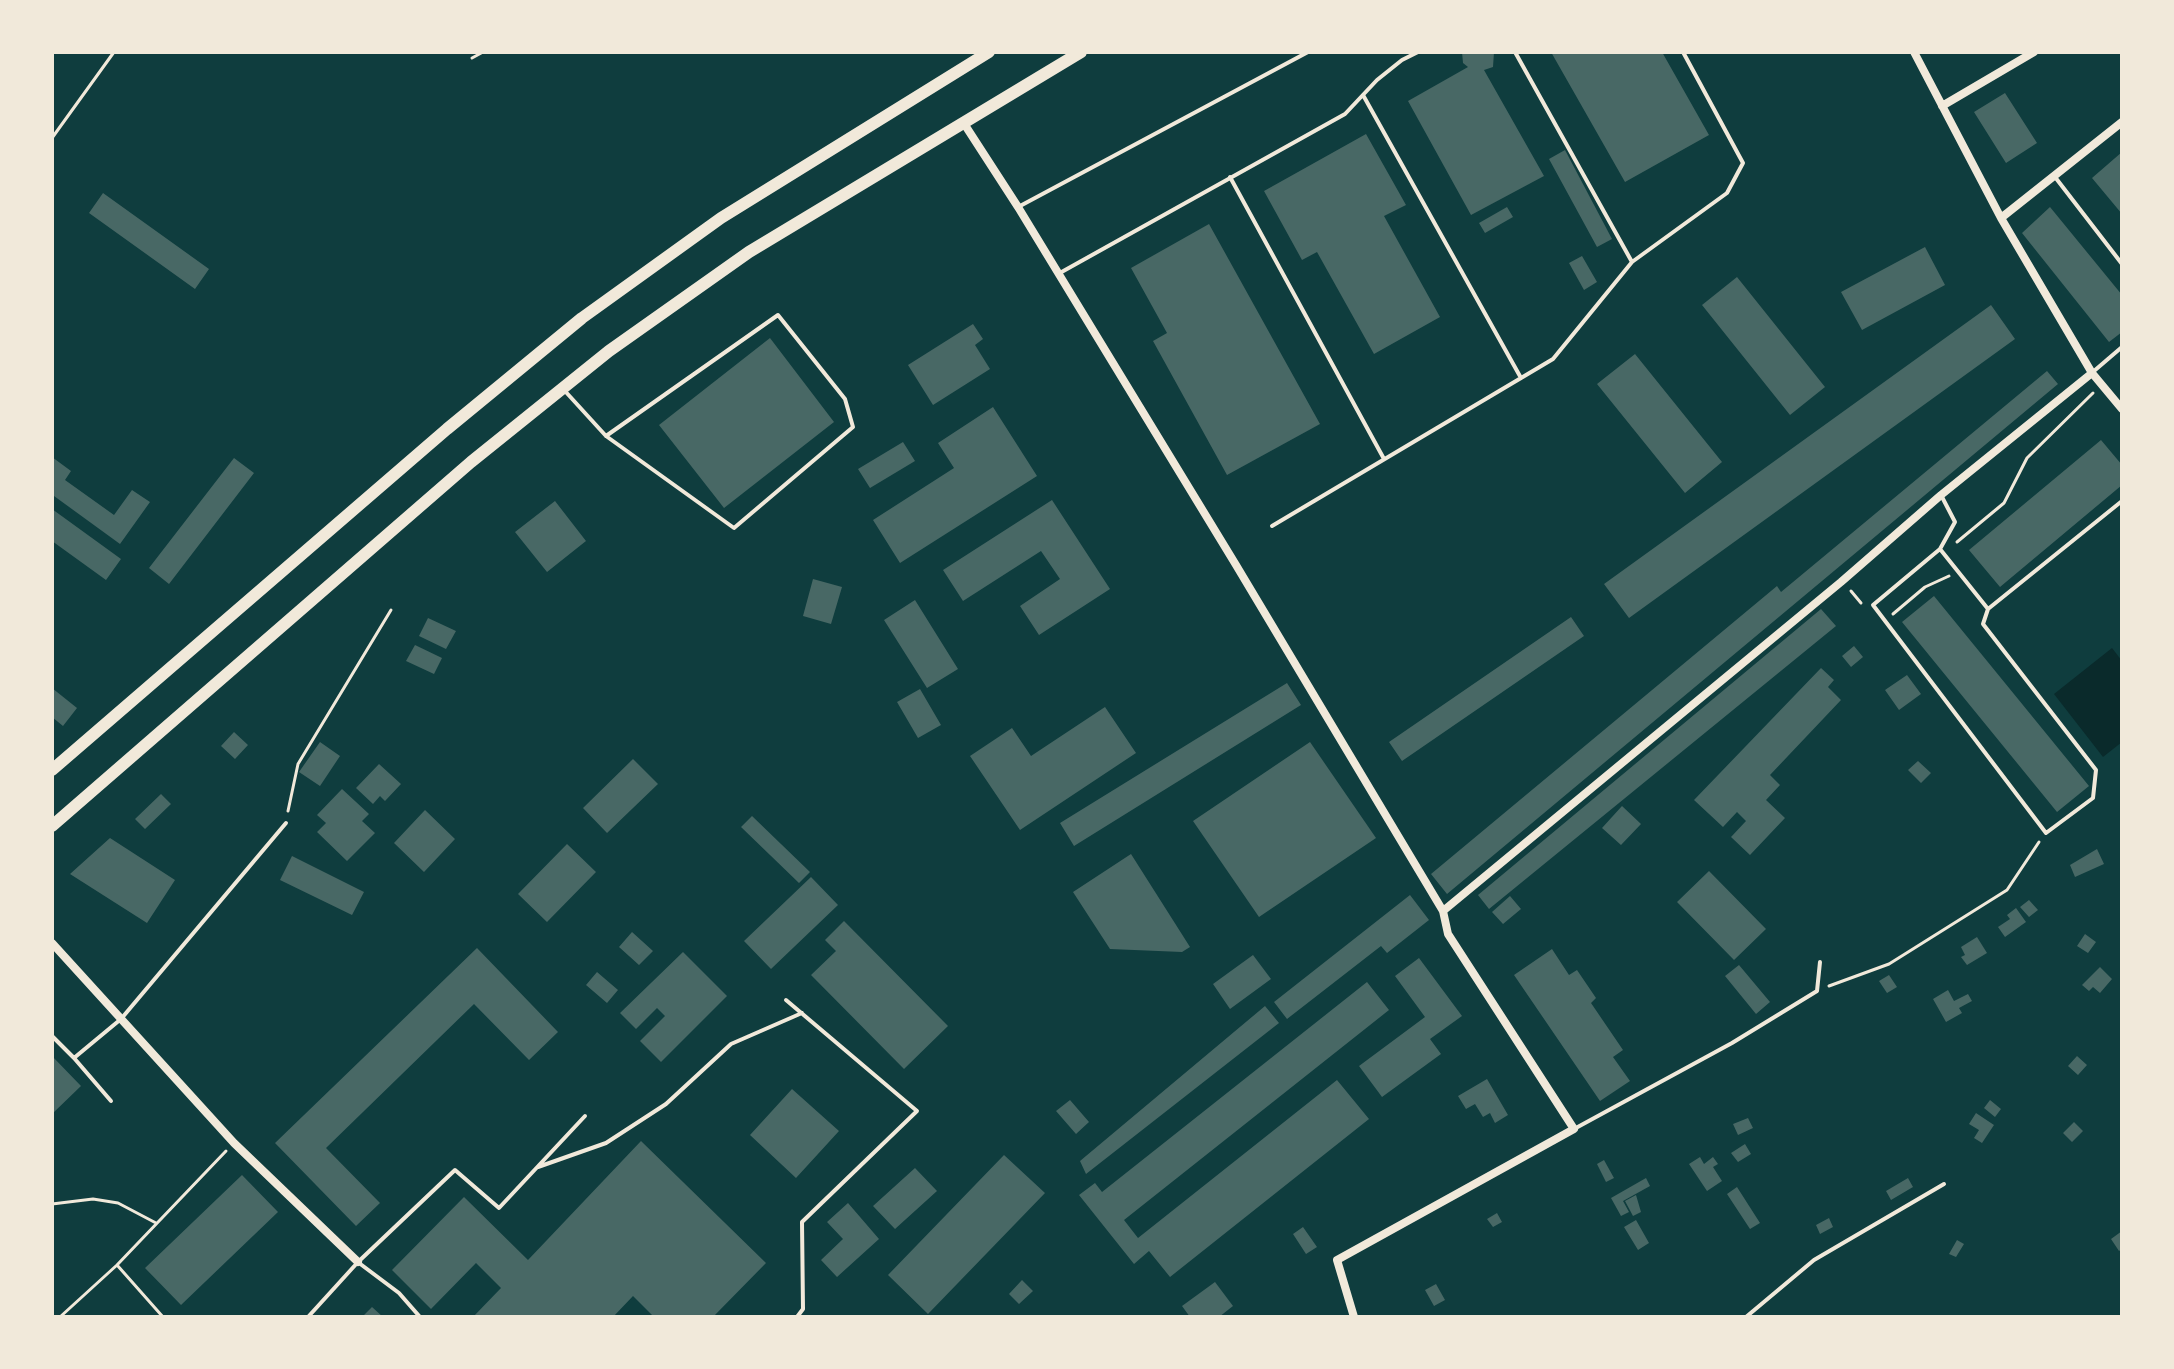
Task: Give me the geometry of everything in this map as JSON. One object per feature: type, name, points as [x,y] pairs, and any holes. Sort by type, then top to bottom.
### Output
[{"type":"main road","points":[[52,770],[447,429],[582,318],[721,218],[989,52]]},
{"type":"main road","points":[[52,827],[471,462],[609,351],[749,252],[1081,52]]},
{"type":"street","points":[[1914,52],[2001,218],[2092,373],[2122,409]]},
{"type":"street","points":[[1942,106],[2034,52]]},
{"type":"street","points":[[963,122],[1228,552],[1443,911],[1448,934],[1574,1129],[1337,1260],[1354,1317]]},
{"type":"street","points":[[2001,218],[2122,122]]},
{"type":"street","points":[[1443,911],[1841,582],[1941,495],[2092,373]]},
{"type":"street","points":[[52,943],[234,1143],[358,1262]]},
{"type":"street","points":[[52,952],[62,957]]},
{"type":"lane","points":[[1018,207],[1308,52]]},
{"type":"lane","points":[[1057,274],[1345,114],[1377,80],[1402,60],[1418,52]]},
{"type":"lane","points":[[1515,52],[1632,262]]},
{"type":"lane","points":[[1272,526],[1553,359],[1632,262],[1727,193],[1743,163],[1683,52]]},
{"type":"lane","points":[[1363,95],[1521,378]]},
{"type":"lane","points":[[2054,176],[2122,264]]},
{"type":"lane","points":[[1230,177],[1384,459]]},
{"type":"lane","points":[[563,389],[606,436],[734,528],[853,427],[845,399],[778,315],[606,436]]},
{"type":"lane","points":[[2092,373],[2122,347]]},
{"type":"lane","points":[[1941,495],[1955,522],[1940,549],[1873,605],[2046,833],[2093,798],[2096,770],[1983,624],[1988,609],[2122,501]]},
{"type":"lane","points":[[1940,549],[1988,609]]},
{"type":"lane","points":[[74,1058],[121,1019],[286,823]]},
{"type":"lane","points":[[1574,1129],[1732,1043],[1817,991],[1820,962]]},
{"type":"lane","points":[[786,1000],[917,1111],[802,1222],[803,1309],[797,1317]]},
{"type":"lane","points":[[536,1168],[606,1143],[666,1104],[731,1044],[802,1013]]},
{"type":"lane","points":[[52,1036],[111,1101]]},
{"type":"lane","points":[[308,1317],[358,1262],[455,1170],[499,1208],[585,1116]]},
{"type":"lane","points":[[1746,1317],[1814,1260],[1944,1184]]},
{"type":"lane","points":[[358,1262],[399,1293],[420,1317]]},
{"type":"path","points":[[52,138],[114,52]]},
{"type":"path","points":[[472,58],[483,52]]},
{"type":"path","points":[[1956,543],[2004,503],[2027,458],[2102,385]]},
{"type":"path","points":[[1884,621],[1925,587],[1944,580],[1957,570]]},
{"type":"path","points":[[1841,582],[1863,604],[1873,605]]},
{"type":"path","points":[[286,823],[298,764],[391,610]]},
{"type":"path","points":[[1817,991],[1889,964],[2007,890],[2046,833]]},
{"type":"path","points":[[60,1317],[117,1265],[234,1143]]},
{"type":"path","points":[[52,1204],[93,1199],[118,1203],[156,1223]]},
{"type":"path","points":[[117,1265],[163,1317]]},
{"type":"water","points":[[2112,648],[2122,661],[2122,742],[2103,757],[2054,694]]},
{"type":"building","points":[[1462,52],[1494,52],[1493,67],[1484,70],[1544,176],[1471,215],[1408,101],[1468,67],[1463,63]]},
{"type":"building","points":[[1551,52],[1662,52],[1709,135],[1625,182]]},
{"type":"building","points":[[2005,93],[2037,143],[2006,163],[1974,112]]},
{"type":"building","points":[[1366,134],[1406,205],[1384,216],[1440,317],[1374,354],[1317,252],[1302,260],[1264,191]]},
{"type":"building","points":[[1565,150],[1612,239],[1597,247],[1549,159]]},
{"type":"building","points":[[2122,152],[2122,214],[2092,178]]},
{"type":"building","points":[[103,193],[209,269],[195,289],[89,213]]},
{"type":"building","points":[[1507,207],[1513,217],[1485,233],[1479,223]]},
{"type":"building","points":[[2050,207],[2122,295],[2122,332],[2109,342],[2022,233]]},
{"type":"building","points":[[1209,224],[1320,424],[1227,475],[1153,341],[1167,333],[1131,268]]},
{"type":"building","points":[[1925,247],[1945,285],[1862,330],[1841,292]]},
{"type":"building","points":[[1582,256],[1597,282],[1584,290],[1569,263]]},
{"type":"building","points":[[1737,277],[1825,387],[1790,415],[1702,305]]},
{"type":"building","points":[[1991,305],[2015,339],[1629,618],[1604,584]]},
{"type":"building","points":[[973,324],[983,339],[975,345],[990,369],[933,405],[908,365]]},
{"type":"building","points":[[770,338],[834,422],[724,508],[659,425]]},
{"type":"building","points":[[1635,354],[1722,462],[1685,493],[1597,384]]},
{"type":"building","points":[[2047,371],[2058,384],[1447,894],[1431,874],[1777,586],[1781,592]]},
{"type":"building","points":[[993,407],[1037,476],[900,563],[873,520],[954,468],[938,443]]},
{"type":"building","points":[[2101,440],[2122,465],[2122,485],[2000,587],[1969,550]]},
{"type":"building","points":[[903,442],[915,461],[870,488],[858,469]]},
{"type":"building","points":[[52,457],[71,471],[65,480],[114,515],[132,490],[150,502],[120,544],[54,496],[52,499]]},
{"type":"building","points":[[234,458],[254,473],[169,584],[149,568]]},
{"type":"building","points":[[1052,500],[1110,589],[1039,635],[1020,606],[1060,579],[1041,551],[963,601],[943,570]]},
{"type":"building","points":[[555,501],[586,541],[547,572],[515,532]]},
{"type":"building","points":[[52,509],[121,559],[106,580],[52,541]]},
{"type":"building","points":[[813,579],[842,587],[831,624],[803,616]]},
{"type":"building","points":[[1934,596],[2089,786],[2057,812],[1902,622]]},
{"type":"building","points":[[915,600],[958,669],[927,688],[884,620]]},
{"type":"building","points":[[1821,609],[1836,626],[1489,909],[1478,895]]},
{"type":"building","points":[[1571,617],[1584,636],[1402,761],[1389,742]]},
{"type":"building","points":[[428,618],[456,631],[446,649],[419,636]]},
{"type":"building","points":[[415,645],[442,658],[434,674],[406,661]]},
{"type":"building","points":[[1854,646],[1863,657],[1851,667],[1842,656]]},
{"type":"building","points":[[1821,668],[1834,680],[1828,687],[1841,700],[1770,775],[1780,785],[1766,800],[1785,818],[1750,855],[1731,837],[1746,821],[1737,812],[1723,827],[1694,800]]},
{"type":"building","points":[[1907,675],[1921,694],[1899,710],[1885,690]]},
{"type":"building","points":[[1287,683],[1301,705],[1074,846],[1060,823]]},
{"type":"building","points":[[52,688],[77,708],[63,726],[52,717]]},
{"type":"building","points":[[920,689],[941,725],[918,738],[897,702]]},
{"type":"building","points":[[1105,707],[1136,753],[1020,830],[970,756],[1012,728],[1031,756]]},
{"type":"building","points":[[234,732],[248,745],[235,759],[221,746]]},
{"type":"building","points":[[320,742],[340,756],[320,786],[299,772]]},
{"type":"building","points":[[1310,742],[1376,838],[1259,917],[1193,821]]},
{"type":"building","points":[[633,759],[658,784],[607,833],[583,808]]},
{"type":"building","points":[[1918,761],[1931,773],[1921,783],[1908,770]]},
{"type":"building","points":[[379,764],[401,784],[385,801],[380,796],[373,804],[356,788]]},
{"type":"building","points":[[342,789],[369,814],[362,821],[375,833],[347,861],[317,832],[326,823],[317,815]]},
{"type":"building","points":[[161,794],[171,804],[145,829],[135,819]]},
{"type":"building","points":[[1622,806],[1641,824],[1621,845],[1602,828]]},
{"type":"building","points":[[425,810],[455,839],[424,872],[394,843]]},
{"type":"building","points":[[752,816],[810,872],[799,883],[741,827]]},
{"type":"building","points":[[110,838],[175,880],[147,923],[70,874]]},
{"type":"building","points":[[567,844],[596,872],[547,922],[518,894]]},
{"type":"building","points":[[2097,849],[2104,864],[2075,877],[2070,865]]},
{"type":"building","points":[[1131,854],[1190,947],[1182,952],[1110,949],[1073,892]]},
{"type":"building","points":[[292,856],[364,892],[352,915],[280,880]]},
{"type":"building","points":[[1709,871],[1766,929],[1734,960],[1677,902]]},
{"type":"building","points":[[811,877],[838,905],[771,969],[744,941]]},
{"type":"building","points":[[1410,895],[1429,920],[1387,953],[1381,946],[1287,1019],[1274,1002]]},
{"type":"building","points":[[1510,896],[1521,909],[1503,924],[1492,912]]},
{"type":"building","points":[[2029,900],[2038,910],[2029,917],[2020,907]]},
{"type":"building","points":[[2016,908],[2026,922],[2005,937],[1998,927],[2010,919],[2007,915]]},
{"type":"building","points":[[844,921],[948,1026],[904,1069],[811,975],[836,951],[825,940]]},
{"type":"building","points":[[632,932],[653,951],[639,965],[619,947]]},
{"type":"building","points":[[2085,934],[2096,942],[2088,953],[2077,946]]},
{"type":"building","points":[[1977,937],[1987,953],[1967,965],[1961,957],[1965,955],[1961,947]]},
{"type":"building","points":[[477,948],[558,1032],[529,1060],[474,1004],[326,1148],[380,1203],[356,1226],[275,1143]]},
{"type":"building","points":[[1552,949],[1569,975],[1577,970],[1596,998],[1591,1003],[1623,1050],[1613,1057],[1630,1081],[1600,1101],[1514,975]]},
{"type":"building","points":[[683,952],[727,996],[661,1062],[640,1041],[665,1016],[657,1008],[636,1029],[620,1013]]},
{"type":"building","points":[[1253,955],[1271,979],[1230,1009],[1213,984]]},
{"type":"building","points":[[1419,958],[1462,1016],[1430,1039],[1441,1054],[1382,1097],[1359,1066],[1425,1017],[1395,976]]},
{"type":"building","points":[[1739,965],[1770,1002],[1756,1014],[1725,976]]},
{"type":"building","points":[[2100,967],[2112,979],[2100,993],[2093,987],[2089,991],[2082,985]]},
{"type":"building","points":[[597,972],[618,990],[607,1003],[586,985]]},
{"type":"building","points":[[1889,975],[1897,987],[1887,993],[1879,981]]},
{"type":"building","points":[[1367,982],[1389,1010],[1124,1220],[1138,1238],[1337,1080],[1369,1119],[1170,1277],[1149,1251],[1134,1264],[1079,1195],[1095,1183],[1102,1192]]},
{"type":"building","points":[[1948,990],[1954,1001],[1968,994],[1972,1001],[1959,1008],[1962,1013],[1946,1022],[1933,999]]},
{"type":"building","points":[[1265,1006],[1279,1023],[1086,1174],[1080,1161]]},
{"type":"building","points":[[52,1056],[81,1086],[52,1114]]},
{"type":"building","points":[[2077,1056],[2087,1065],[2078,1075],[2068,1066]]},
{"type":"building","points":[[1487,1079],[1508,1115],[1495,1123],[1490,1113],[1483,1117],[1475,1104],[1466,1109],[1458,1096]]},
{"type":"building","points":[[792,1089],[839,1131],[796,1178],[750,1135]]},
{"type":"building","points":[[1070,1100],[1089,1122],[1076,1134],[1056,1111]]},
{"type":"building","points":[[1990,1100],[2001,1109],[1995,1117],[1984,1108]]},
{"type":"building","points":[[1976,1113],[1994,1125],[1982,1143],[1974,1138],[1979,1130],[1969,1124]]},
{"type":"building","points":[[1748,1118],[1753,1128],[1738,1135],[1733,1124]]},
{"type":"building","points":[[2074,1122],[2083,1131],[2072,1142],[2063,1133]]},
{"type":"building","points":[[641,1141],[766,1263],[713,1317],[654,1317],[633,1296],[613,1317],[473,1317],[501,1288],[476,1263],[431,1309],[392,1270],[464,1197],[528,1260]]},
{"type":"building","points":[[1745,1144],[1751,1154],[1738,1162],[1731,1153]]},
{"type":"building","points":[[1004,1155],[1045,1193],[928,1314],[888,1275]]},
{"type":"building","points":[[1700,1157],[1704,1164],[1713,1157],[1718,1164],[1713,1167],[1722,1181],[1707,1191],[1689,1164]]},
{"type":"building","points":[[1604,1160],[1614,1178],[1606,1182],[1597,1164]]},
{"type":"building","points":[[915,1168],[937,1191],[895,1229],[873,1206]]},
{"type":"building","points":[[242,1175],[278,1212],[181,1305],[145,1268]]},
{"type":"building","points":[[1646,1178],[1650,1186],[1623,1201],[1629,1212],[1621,1216],[1611,1198]]},
{"type":"building","points":[[1908,1178],[1913,1187],[1891,1200],[1886,1191]]},
{"type":"building","points":[[1737,1187],[1760,1223],[1750,1229],[1727,1194]]},
{"type":"building","points":[[1636,1195],[1641,1212],[1633,1216],[1625,1201]]},
{"type":"building","points":[[848,1203],[879,1239],[837,1277],[821,1260],[843,1239],[827,1222]]},
{"type":"building","points":[[1497,1213],[1502,1222],[1493,1227],[1487,1219]]},
{"type":"building","points":[[1829,1218],[1833,1227],[1820,1234],[1816,1225]]},
{"type":"building","points":[[1636,1220],[1649,1243],[1638,1250],[1624,1227]]},
{"type":"building","points":[[1303,1227],[1317,1247],[1306,1254],[1293,1234]]},
{"type":"building","points":[[2122,1231],[2122,1249],[2119,1251],[2111,1239]]},
{"type":"building","points":[[1957,1240],[1964,1244],[1956,1257],[1949,1254]]},
{"type":"building","points":[[1022,1280],[1033,1291],[1019,1304],[1009,1294]]},
{"type":"building","points":[[1215,1282],[1233,1306],[1219,1317],[1190,1317],[1182,1306]]},
{"type":"building","points":[[1436,1284],[1445,1300],[1434,1306],[1425,1290]]},
{"type":"building","points":[[372,1307],[383,1317],[362,1317]]}]
